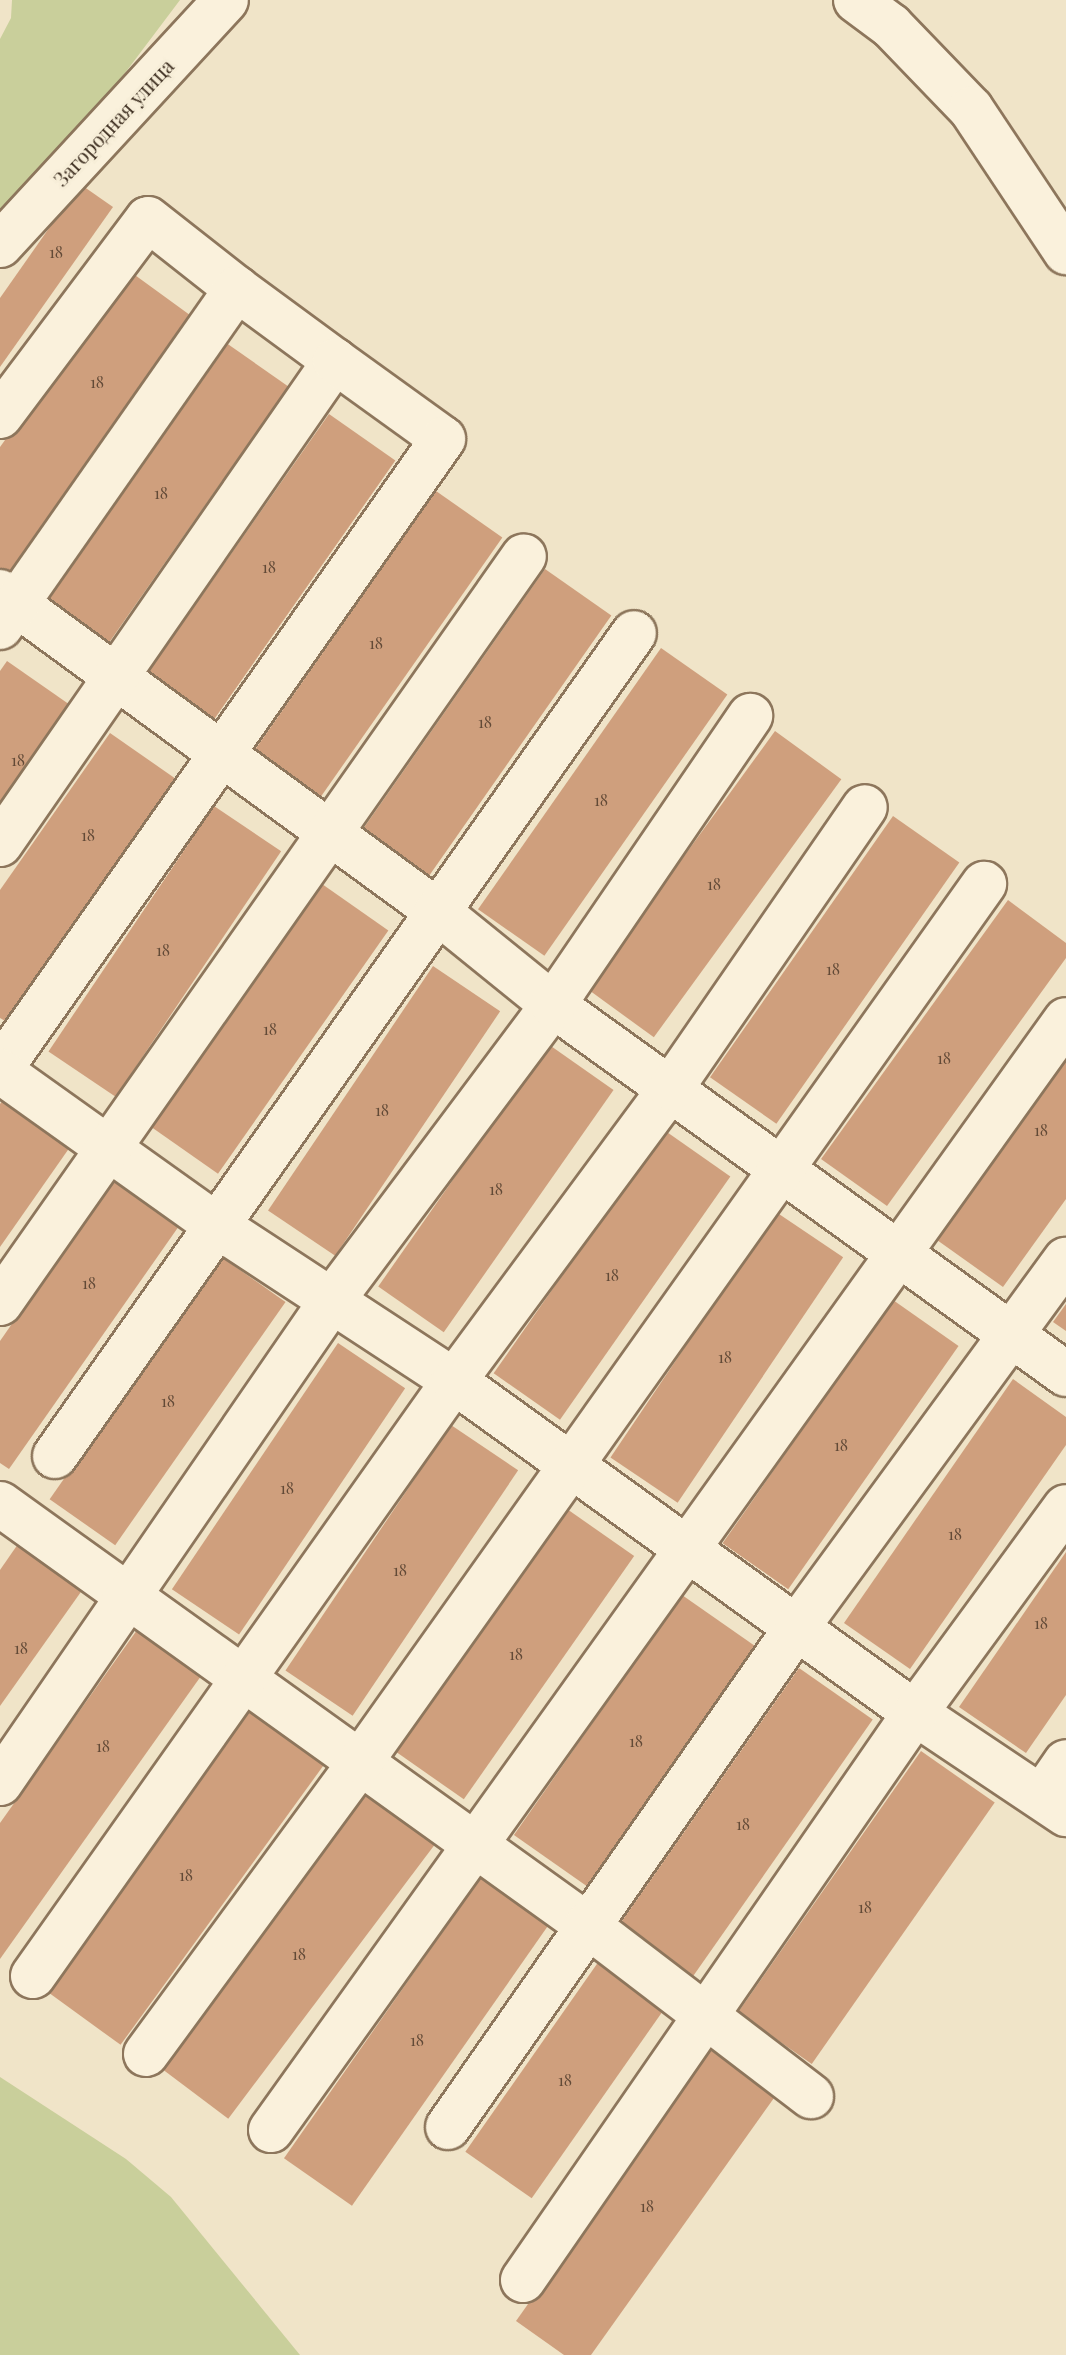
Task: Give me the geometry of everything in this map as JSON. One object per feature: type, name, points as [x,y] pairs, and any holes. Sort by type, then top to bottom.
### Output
[{"type":"street","name":"Загородная улица","points":[[0,245],[226,0]]},
{"type":"street","points":[[856,0],[891,26],[971,109],[1066,252]]},
{"type":"street","points":[[0,416],[148,219],[237,289],[443,439],[225,754],[0,1070],[216,1225],[330,1303],[454,1381],[915,1713],[1058,1791]]},
{"type":"street","points":[[237,289],[6,607],[225,754],[437,911],[553,1005],[1066,1374]]},
{"type":"street","points":[[0,844],[335,361]]},
{"type":"street","points":[[0,1303],[524,556]]},
{"type":"street","points":[[55,1456],[634,633]]},
{"type":"street","points":[[0,1783],[330,1303],[553,1005],[750,716]]},
{"type":"street","points":[[33,1976],[454,1381],[671,1088],[865,807]]},
{"type":"street","points":[[146,2054],[361,1761],[780,1166],[984,884]]},
{"type":"street","points":[[271,2130],[472,1845],[688,1552],[1066,1020]]},
{"type":"street","points":[[448,2127],[797,1627],[1066,1260]]},
{"type":"street","points":[[523,2280],[709,2017],[915,1713],[1066,1507]]},
{"type":"street","points":[[5,1518],[129,1595],[245,1676],[472,1845],[587,1925],[811,2096]]},
{"type":"green space","points":[[12,0],[180,0],[73,142],[0,225],[0,39],[11,18]]},
{"type":"green space","points":[[0,2077],[126,2159],[171,2197],[300,2355],[0,2355]]},
{"type":"building","points":[[80,184],[113,207],[0,367],[0,298]]},
{"type":"building","points":[[128,270],[194,318],[7,576],[0,571],[0,447]]},
{"type":"building","points":[[222,340],[288,386],[105,648],[39,601]]},
{"type":"building","points":[[329,414],[395,460],[213,721],[147,674]]},
{"type":"building","points":[[436,491],[502,537],[320,798],[254,751]]},
{"type":"building","points":[[545,569],[611,615],[429,876],[363,829]]},
{"type":"building","points":[[661,648],[727,694],[544,956],[478,909]]},
{"type":"building","points":[[7,661],[73,707],[0,813],[0,671]]},
{"type":"building","points":[[775,731],[841,779],[654,1037],[587,989]]},
{"type":"building","points":[[110,733],[176,779],[7,1022],[0,1018],[0,890]]},
{"type":"building","points":[[214,806],[281,851],[116,1097],[48,1051]]},
{"type":"building","points":[[893,816],[959,862],[776,1124],[710,1077]]},
{"type":"building","points":[[322,884],[388,930],[218,1174],[152,1127]]},
{"type":"building","points":[[1008,900],[1066,943],[1066,958],[887,1206],[821,1159]]},
{"type":"building","points":[[433,966],[500,1011],[335,1256],[268,1211]]},
{"type":"building","points":[[548,1044],[614,1090],[444,1332],[378,1286]]},
{"type":"building","points":[[1066,1061],[1066,1199],[1003,1287],[937,1240]]},
{"type":"building","points":[[3,1100],[70,1147],[0,1247],[0,1104]]},
{"type":"building","points":[[664,1130],[730,1176],[560,1420],[494,1373]]},
{"type":"building","points":[[112,1180],[179,1226],[9,1469],[0,1463],[0,1341]]},
{"type":"building","points":[[776,1212],[843,1257],[678,1503],[610,1457]]},
{"type":"building","points":[[220,1256],[286,1302],[115,1545],[50,1499]]},
{"type":"building","points":[[893,1300],[959,1346],[788,1589],[723,1543]]},
{"type":"building","points":[[1066,1304],[1066,1331],[1053,1322]]},
{"type":"building","points":[[338,1343],[405,1388],[239,1635],[172,1589]]},
{"type":"building","points":[[1013,1379],[1066,1417],[1066,1445],[910,1669],[844,1623]]},
{"type":"building","points":[[451,1425],[518,1470],[353,1716],[285,1670]]},
{"type":"building","points":[[567,1509],[634,1556],[464,1799],[397,1752]]},
{"type":"building","points":[[18,1544],[83,1589],[0,1706],[0,1570]]},
{"type":"building","points":[[1066,1552],[1066,1695],[1026,1753],[959,1707]]},
{"type":"building","points":[[682,1595],[756,1647],[588,1887],[514,1835]]},
{"type":"building","points":[[142,1623],[206,1669],[0,1959],[0,1823]]},
{"type":"building","points":[[799,1668],[873,1720],[689,1982],[615,1930]]},
{"type":"building","points":[[253,1706],[327,1760],[121,2045],[46,1991]]},
{"type":"building","points":[[921,1751],[995,1803],[812,2064],[738,2012]]},
{"type":"building","points":[[366,1788],[437,1842],[228,2119],[157,2065]]},
{"type":"building","points":[[483,1874],[551,1922],[352,2206],[284,2158]]},
{"type":"building","points":[[599,1961],[665,2007],[532,2198],[465,2152]]},
{"type":"building","points":[[713,2043],[779,2091],[591,2355],[564,2355],[516,2321]]}]
